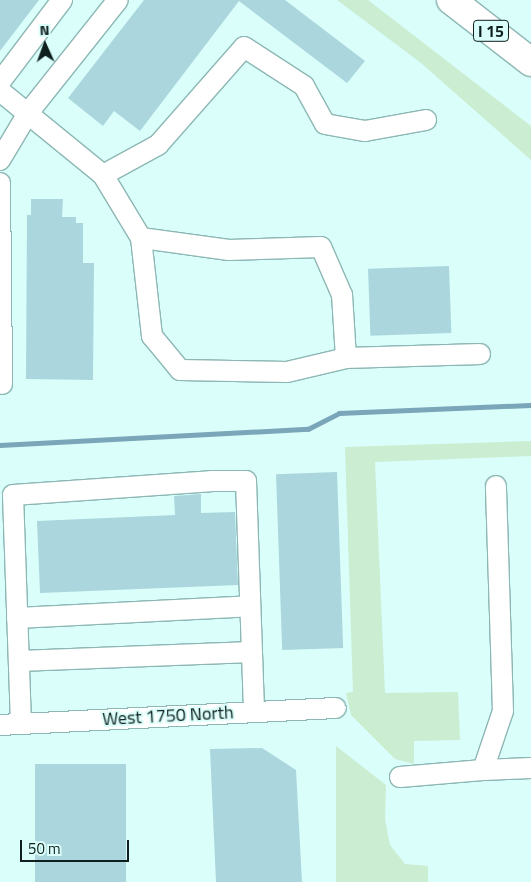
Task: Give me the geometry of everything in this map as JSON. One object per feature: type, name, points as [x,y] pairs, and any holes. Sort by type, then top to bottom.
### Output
[{"type":"highway","name":"I 15","points":[[452,0],[531,62]]},
{"type":"street","points":[[0,82],[62,0]]},
{"type":"street","points":[[0,160],[28,113],[118,0]]},
{"type":"street","points":[[103,175],[158,145],[244,48],[304,86],[325,124],[365,131],[426,120]]},
{"type":"street","points":[[0,90],[103,175],[141,238],[152,336],[180,370],[287,372],[346,358],[480,354]]},
{"type":"street","points":[[0,183],[2,384]]},
{"type":"street","points":[[141,238],[229,250],[321,247],[342,295],[346,358]]},
{"type":"street","points":[[21,724],[13,495],[210,481],[246,481],[254,712]]},
{"type":"street","points":[[483,770],[504,711],[496,486]]},
{"type":"street","points":[[17,618],[250,606]]},
{"type":"street","points":[[19,661],[252,652]]},
{"type":"street","name":"West 1750 North","points":[[0,725],[336,708]]},
{"type":"street","points":[[400,777],[531,768]]},
{"type":"green space","points":[[337,0],[368,0],[531,126],[531,160],[421,63]]},
{"type":"green space","points":[[531,441],[531,456],[375,462],[385,693],[458,692],[460,740],[414,741],[414,764],[395,759],[351,715],[346,693],[353,692],[345,447]]},
{"type":"green space","points":[[336,746],[386,785],[385,819],[390,845],[405,864],[428,866],[428,882],[336,882]]},
{"type":"building","points":[[0,0],[39,0],[0,51]]},
{"type":"building","points":[[144,0],[285,0],[365,61],[347,83],[239,1],[140,131],[114,111],[103,126],[68,98]]},
{"type":"building","points":[[31,199],[63,199],[62,217],[76,217],[76,223],[83,223],[83,263],[94,263],[93,380],[26,379],[27,215],[31,215]]},
{"type":"building","points":[[449,266],[451,333],[370,336],[368,269]]},
{"type":"building","points":[[337,472],[343,648],[282,650],[276,474]]},
{"type":"building","points":[[201,494],[201,513],[235,512],[238,585],[40,593],[37,521],[175,515],[174,496]]},
{"type":"building","points":[[262,748],[296,770],[302,882],[216,882],[210,749]]},
{"type":"building","points":[[35,764],[126,764],[126,882],[35,882]]},
{"type":"waterway","points":[[0,445],[308,429],[339,413],[531,405]]}]
